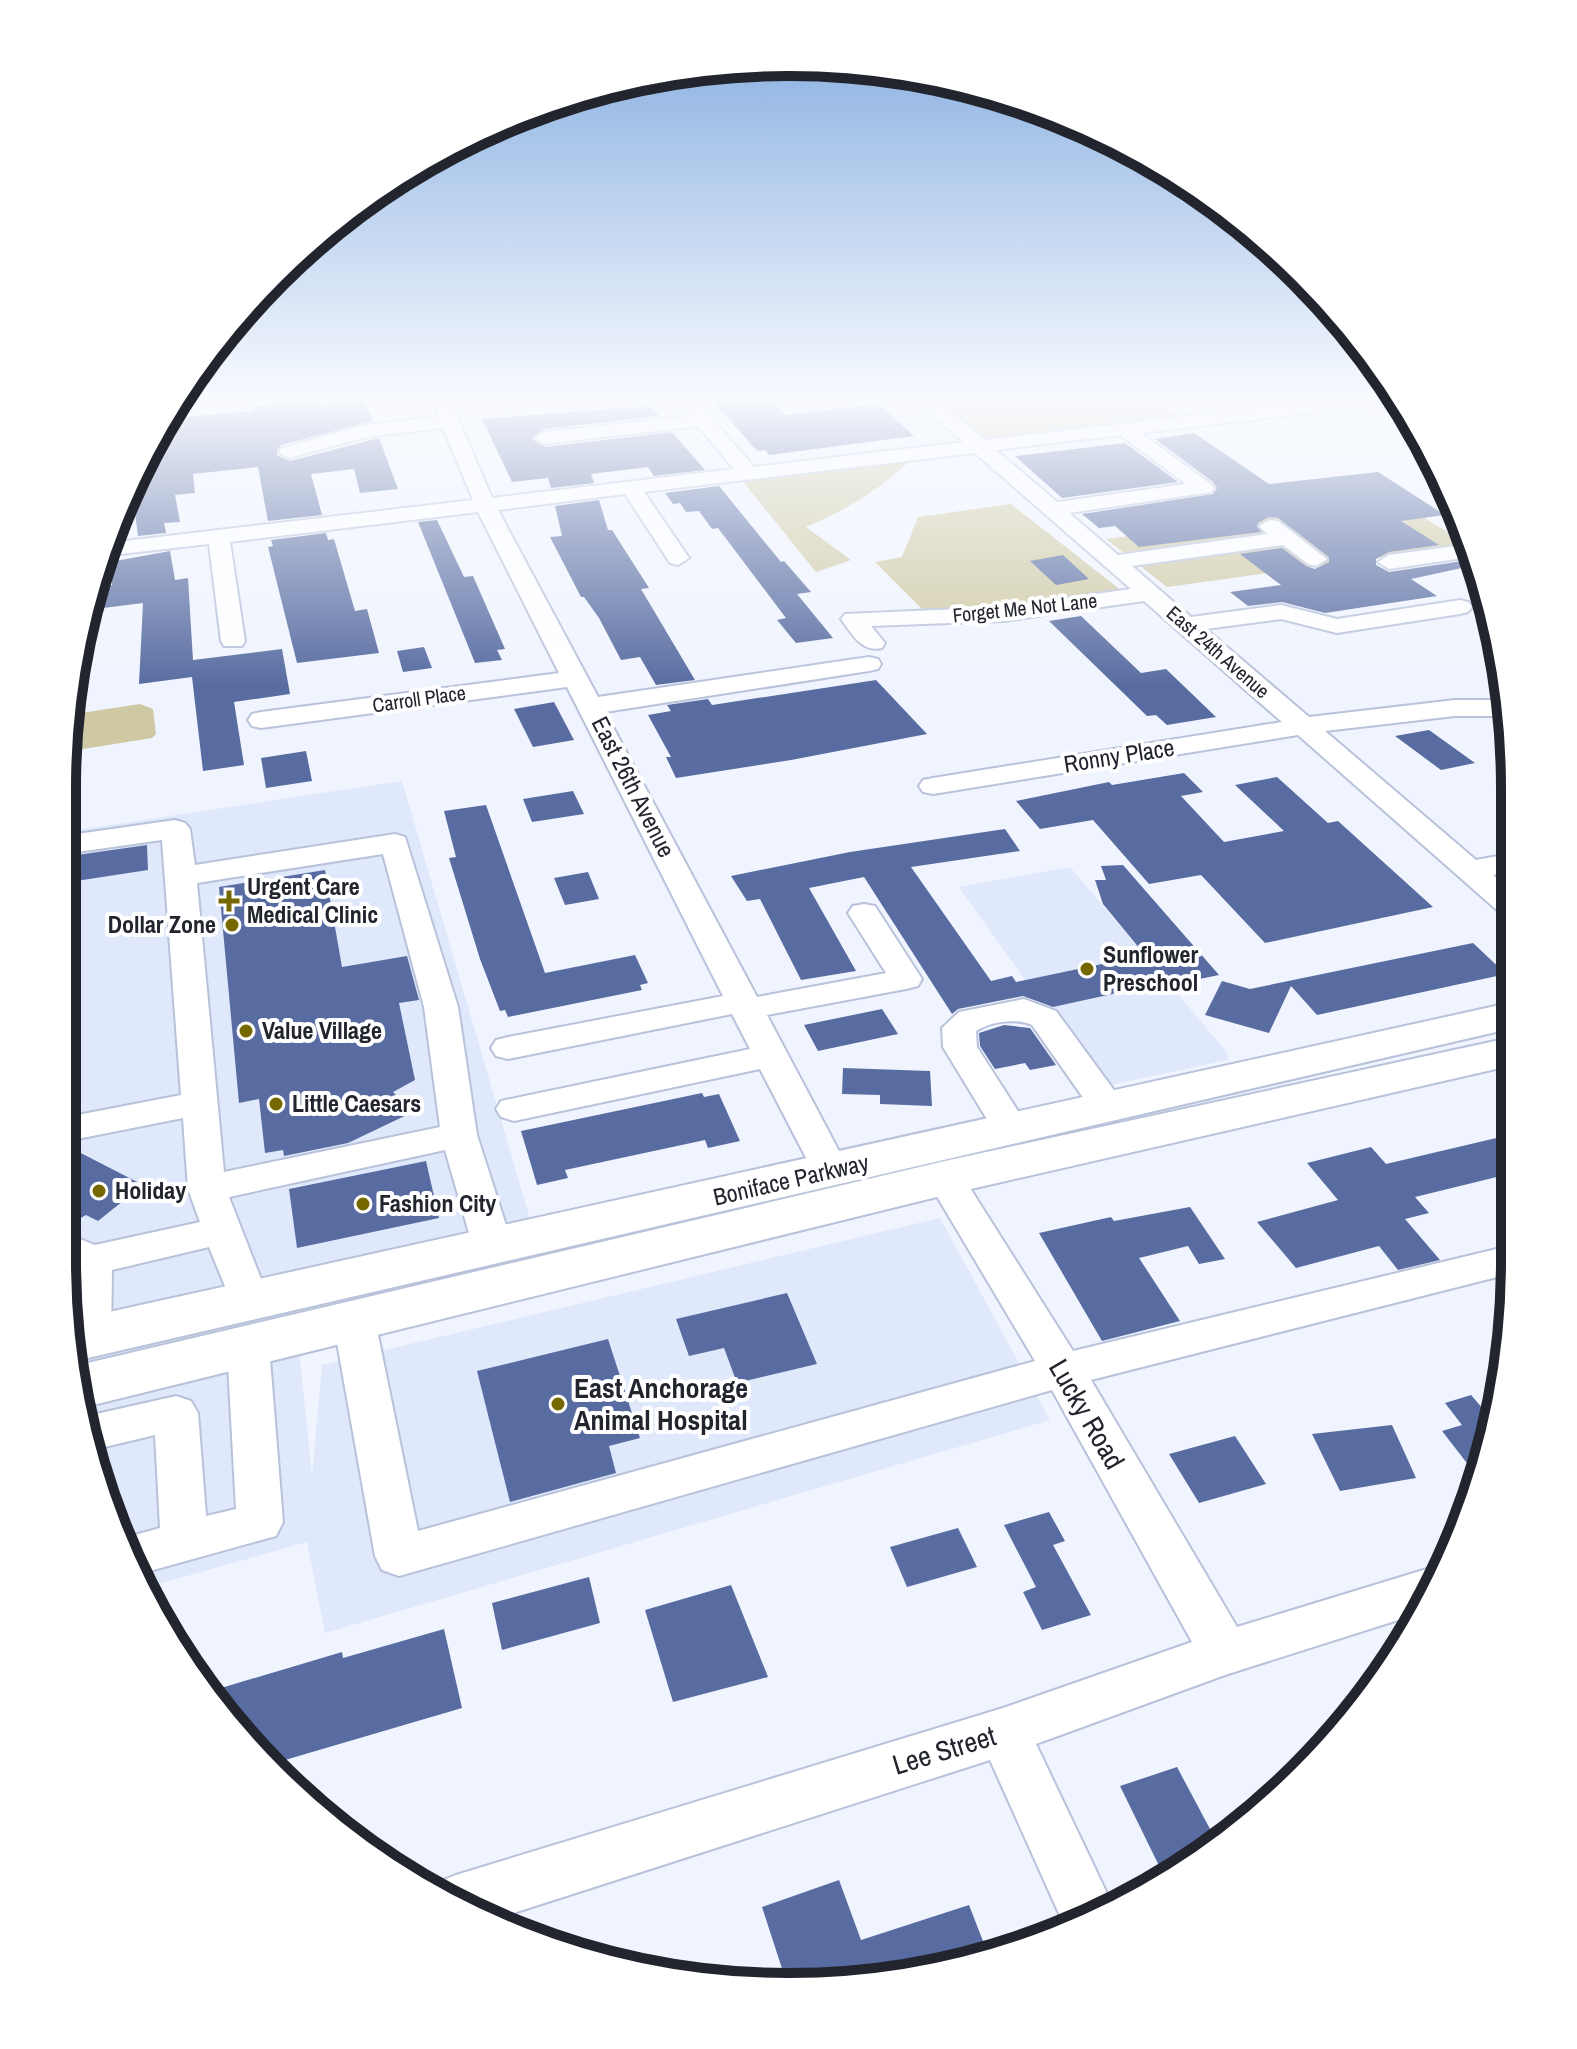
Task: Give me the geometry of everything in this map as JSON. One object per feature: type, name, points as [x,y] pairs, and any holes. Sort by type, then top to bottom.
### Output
[{"type":"main road","name":"Boniface Parkway","points":[[88,1390],[249,1324],[493,1247],[1501,1018]]},
{"type":"main road","name":"Boniface Parkway","points":[[249,1324],[354,1320],[945,1178],[1501,1054]]},
{"type":"street","name":"East 26th Avenue","points":[[481,496],[831,1172]]},
{"type":"street","points":[[118,549],[566,496]]},
{"type":"street","points":[[636,496],[678,558]]},
{"type":"street","name":"East 24th Avenue","points":[[1037,496],[1501,897]]},
{"type":"street","points":[[1052,509],[1149,496]]},
{"type":"street","points":[[1260,518],[1316,559]]},
{"type":"street","points":[[1113,562],[1287,538]]},
{"type":"street","points":[[219,539],[233,641]]},
{"type":"street","points":[[1389,562],[1460,552]]},
{"type":"street","points":[[880,593],[901,618]]},
{"type":"street","name":"Forget Me Not Lane","points":[[591,706],[871,653],[847,612],[901,618],[1003,614],[1149,593]]},
{"type":"street","points":[[1186,625],[1281,612],[1337,626],[1460,607]]},
{"type":"street","name":"Carroll Place","points":[[261,720],[577,678]]},
{"type":"street","name":"Ronny Place","points":[[933,786],[1376,715],[1496,708]]},
{"type":"street","points":[[76,843],[175,829],[207,1189],[225,1230],[249,1324],[260,1522],[139,1554]]},
{"type":"street","points":[[181,876],[395,843],[441,1007],[459,1135],[493,1247]]},
{"type":"street","points":[[1469,870],[1501,864]]},
{"type":"street","points":[[508,1048],[906,979],[864,913]]},
{"type":"street","points":[[1012,1130],[960,1047],[959,1028],[971,1019],[1024,1009],[1044,1018],[1109,1108]]},
{"type":"street","points":[[514,1109],[771,1056]]},
{"type":"street","points":[[76,1127],[200,1103]]},
{"type":"street","points":[[207,1189],[459,1135]]},
{"type":"street","name":"Lucky Road","points":[[945,1178],[1063,1370],[1225,1653]]},
{"type":"street","points":[[76,1255],[225,1230]]},
{"type":"street","points":[[354,1320],[399,1556],[1063,1370],[1501,1262]]},
{"type":"street","points":[[89,1392],[176,1413],[184,1542]]},
{"type":"street","name":"Lee Street","points":[[470,1899],[1003,1732],[1225,1653],[1419,1592]]},
{"type":"street","points":[[1003,1732],[1085,1908]]},
{"type":"shaded area","points":[[754,496],[866,496],[806,527],[851,560],[816,572]]},
{"type":"shaded area","points":[[1395,500],[1455,536],[1458,546],[1167,587],[1106,539]]},
{"type":"shaded area","points":[[1011,504],[1122,591],[960,614],[925,612],[875,562],[902,557],[918,517]]},
{"type":"shaded area","points":[[140,704],[153,709],[156,734],[152,738],[78,750],[81,713]]},
{"type":"shaded area","points":[[402,781],[530,1219],[291,1274],[312,1476],[322,1365],[940,1218],[1050,1420],[325,1633],[307,1542],[154,1585],[130,1533],[100,1445],[82,1353],[76,1260],[76,830]]},
{"type":"shaded area","name":"Sunflower Preschool","points":[[1070,867],[1226,1051],[1228,1060],[1101,1087],[959,887]]},
{"type":"building","points":[[139,496],[175,496],[180,522],[164,523],[166,533],[138,536],[134,507]]},
{"type":"building","points":[[263,496],[317,496],[322,515],[268,521]]},
{"type":"building","points":[[667,496],[727,496],[781,562],[784,561],[811,592],[797,594],[833,638],[796,643],[777,620],[786,618],[718,528],[712,529],[699,511],[686,512],[680,503],[673,504]]},
{"type":"building","points":[[1202,496],[1415,496],[1445,515],[1401,521],[1439,545],[1389,552],[1376,559],[1376,565],[1389,572],[1463,561],[1466,567],[1411,579],[1437,596],[1325,613],[1282,602],[1248,606],[1230,592],[1281,585],[1240,554],[1282,548],[1315,569],[1329,562],[1329,557],[1278,518],[1269,517],[1258,523],[1261,532],[1139,547],[1115,526],[1099,528],[1082,514]]},
{"type":"building","points":[[599,500],[608,530],[612,530],[649,588],[641,589],[695,680],[656,685],[640,657],[621,660],[599,618],[581,597],[550,537],[562,536],[555,506]]},
{"type":"building","points":[[437,520],[464,577],[473,576],[505,649],[497,650],[502,660],[475,663],[418,522]]},
{"type":"building","points":[[326,533],[328,540],[334,539],[355,611],[367,609],[379,653],[297,663],[268,547],[273,546],[271,540]]},
{"type":"building","points":[[170,551],[175,580],[188,578],[193,660],[282,649],[290,694],[234,702],[244,765],[203,771],[192,677],[139,684],[143,603],[99,608],[106,586],[112,585],[113,561]]},
{"type":"building","points":[[1063,555],[1089,579],[1056,585],[1030,561]]},
{"type":"building","points":[[1081,616],[1141,673],[1166,669],[1216,717],[1167,725],[1156,715],[1147,716],[1049,621]]},
{"type":"building","points":[[424,647],[432,668],[403,672],[397,651]]},
{"type":"building","points":[[876,680],[927,734],[676,778],[666,757],[671,757],[648,715],[671,711],[667,705],[708,699],[712,705]]},
{"type":"building","points":[[554,702],[574,740],[533,747],[514,709]]},
{"type":"building","points":[[1429,730],[1475,763],[1441,770],[1395,736]]},
{"type":"building","points":[[306,751],[312,781],[266,788],[261,758]]},
{"type":"building","points":[[1184,773],[1203,792],[1181,796],[1224,842],[1284,831],[1235,785],[1277,777],[1328,823],[1338,821],[1433,907],[1265,943],[1201,875],[1149,884],[1093,820],[1040,829],[1016,801],[1109,782],[1112,785]]},
{"type":"building","points":[[573,791],[584,814],[532,822],[523,799]]},
{"type":"building","points":[[486,805],[545,973],[635,955],[648,983],[640,985],[642,990],[508,1017],[505,1010],[500,1011],[480,959],[449,858],[456,857],[444,811]]},
{"type":"building","points":[[1005,829],[1020,851],[911,867],[991,981],[1012,976],[1016,982],[1145,955],[1103,904],[1095,880],[1106,880],[1101,866],[1123,865],[1219,975],[1170,985],[1167,982],[1053,1007],[1023,996],[958,1009],[952,1014],[864,877],[809,888],[856,971],[801,980],[760,899],[747,901],[731,876],[850,852]]},
{"type":"building","points":[[147,845],[148,870],[76,881],[76,855]]},
{"type":"building","points":[[325,870],[342,967],[407,956],[419,1000],[399,1003],[415,1080],[393,1092],[413,1112],[348,1143],[284,1156],[283,1150],[265,1153],[259,1099],[239,1103],[219,887]]},
{"type":"building","points":[[588,872],[599,899],[565,905],[554,878]]},
{"type":"building","points":[[1473,943],[1501,969],[1501,975],[1317,1015],[1291,986],[1269,1033],[1205,1015],[1222,981],[1250,989]]},
{"type":"building","points":[[882,1009],[898,1034],[818,1051],[804,1025]]},
{"type":"building","points":[[1004,1025],[1030,1028],[1056,1065],[1030,1070],[1025,1063],[995,1069],[980,1046],[979,1033]]},
{"type":"building","points":[[843,1068],[930,1071],[932,1106],[880,1104],[880,1095],[842,1094]]},
{"type":"building","points":[[702,1093],[704,1097],[719,1094],[740,1141],[708,1148],[705,1140],[565,1170],[568,1178],[537,1185],[521,1131]]},
{"type":"building","points":[[1501,1137],[1501,1176],[1415,1197],[1429,1213],[1405,1219],[1440,1260],[1398,1270],[1379,1246],[1296,1268],[1257,1222],[1338,1200],[1307,1163],[1371,1147],[1386,1164]]},
{"type":"building","name":"Holiday","points":[[76,1151],[143,1185],[98,1221],[86,1215],[76,1218]]},
{"type":"building","name":"Fashion City","points":[[426,1161],[439,1218],[297,1248],[289,1189]]},
{"type":"building","points":[[1190,1207],[1225,1259],[1199,1264],[1188,1246],[1139,1258],[1180,1321],[1102,1341],[1039,1233],[1111,1217],[1114,1221]]},
{"type":"building","points":[[787,1293],[817,1364],[737,1383],[724,1348],[689,1356],[676,1319]]},
{"type":"building","name":"East Anchorage Animal Hospital","points":[[608,1339],[640,1438],[609,1446],[616,1473],[510,1502],[477,1371]]},
{"type":"building","points":[[1471,1395],[1485,1411],[1470,1467],[1442,1431],[1462,1425],[1445,1403]]},
{"type":"building","points":[[1392,1425],[1416,1478],[1340,1491],[1312,1434]]},
{"type":"building","points":[[1235,1436],[1266,1484],[1199,1503],[1169,1454]]},
{"type":"building","points":[[1049,1512],[1065,1541],[1053,1545],[1091,1615],[1042,1630],[1023,1592],[1036,1587],[1004,1525]]},
{"type":"building","points":[[958,1528],[977,1567],[907,1587],[890,1547]]},
{"type":"building","points":[[589,1577],[600,1623],[502,1650],[492,1603]]},
{"type":"building","points":[[731,1585],[768,1677],[673,1702],[645,1610]]},
{"type":"building","points":[[444,1629],[462,1708],[282,1761],[219,1689],[342,1652],[343,1658]]},
{"type":"building","points":[[1177,1767],[1212,1833],[1160,1868],[1120,1786]]},
{"type":"building","points":[[839,1880],[861,1940],[969,1905],[985,1945],[881,1967],[783,1973],[762,1907]]},
{"type":"place","name":"Urgent Care Medical Clinic","points":[[229,901]]},
{"type":"place","name":"Dollar Zone","points":[[232,925]]},
{"type":"place","name":"Sunflower Preschool","points":[[1087,969]]},
{"type":"place","name":"Value Village","points":[[246,1031]]},
{"type":"place","name":"Little Caesars","points":[[276,1104]]},
{"type":"place","name":"Holiday","points":[[99,1191]]},
{"type":"place","name":"Fashion City","points":[[363,1204]]},
{"type":"place","name":"East Anchorage Animal Hospital","points":[[558,1404]]}]
